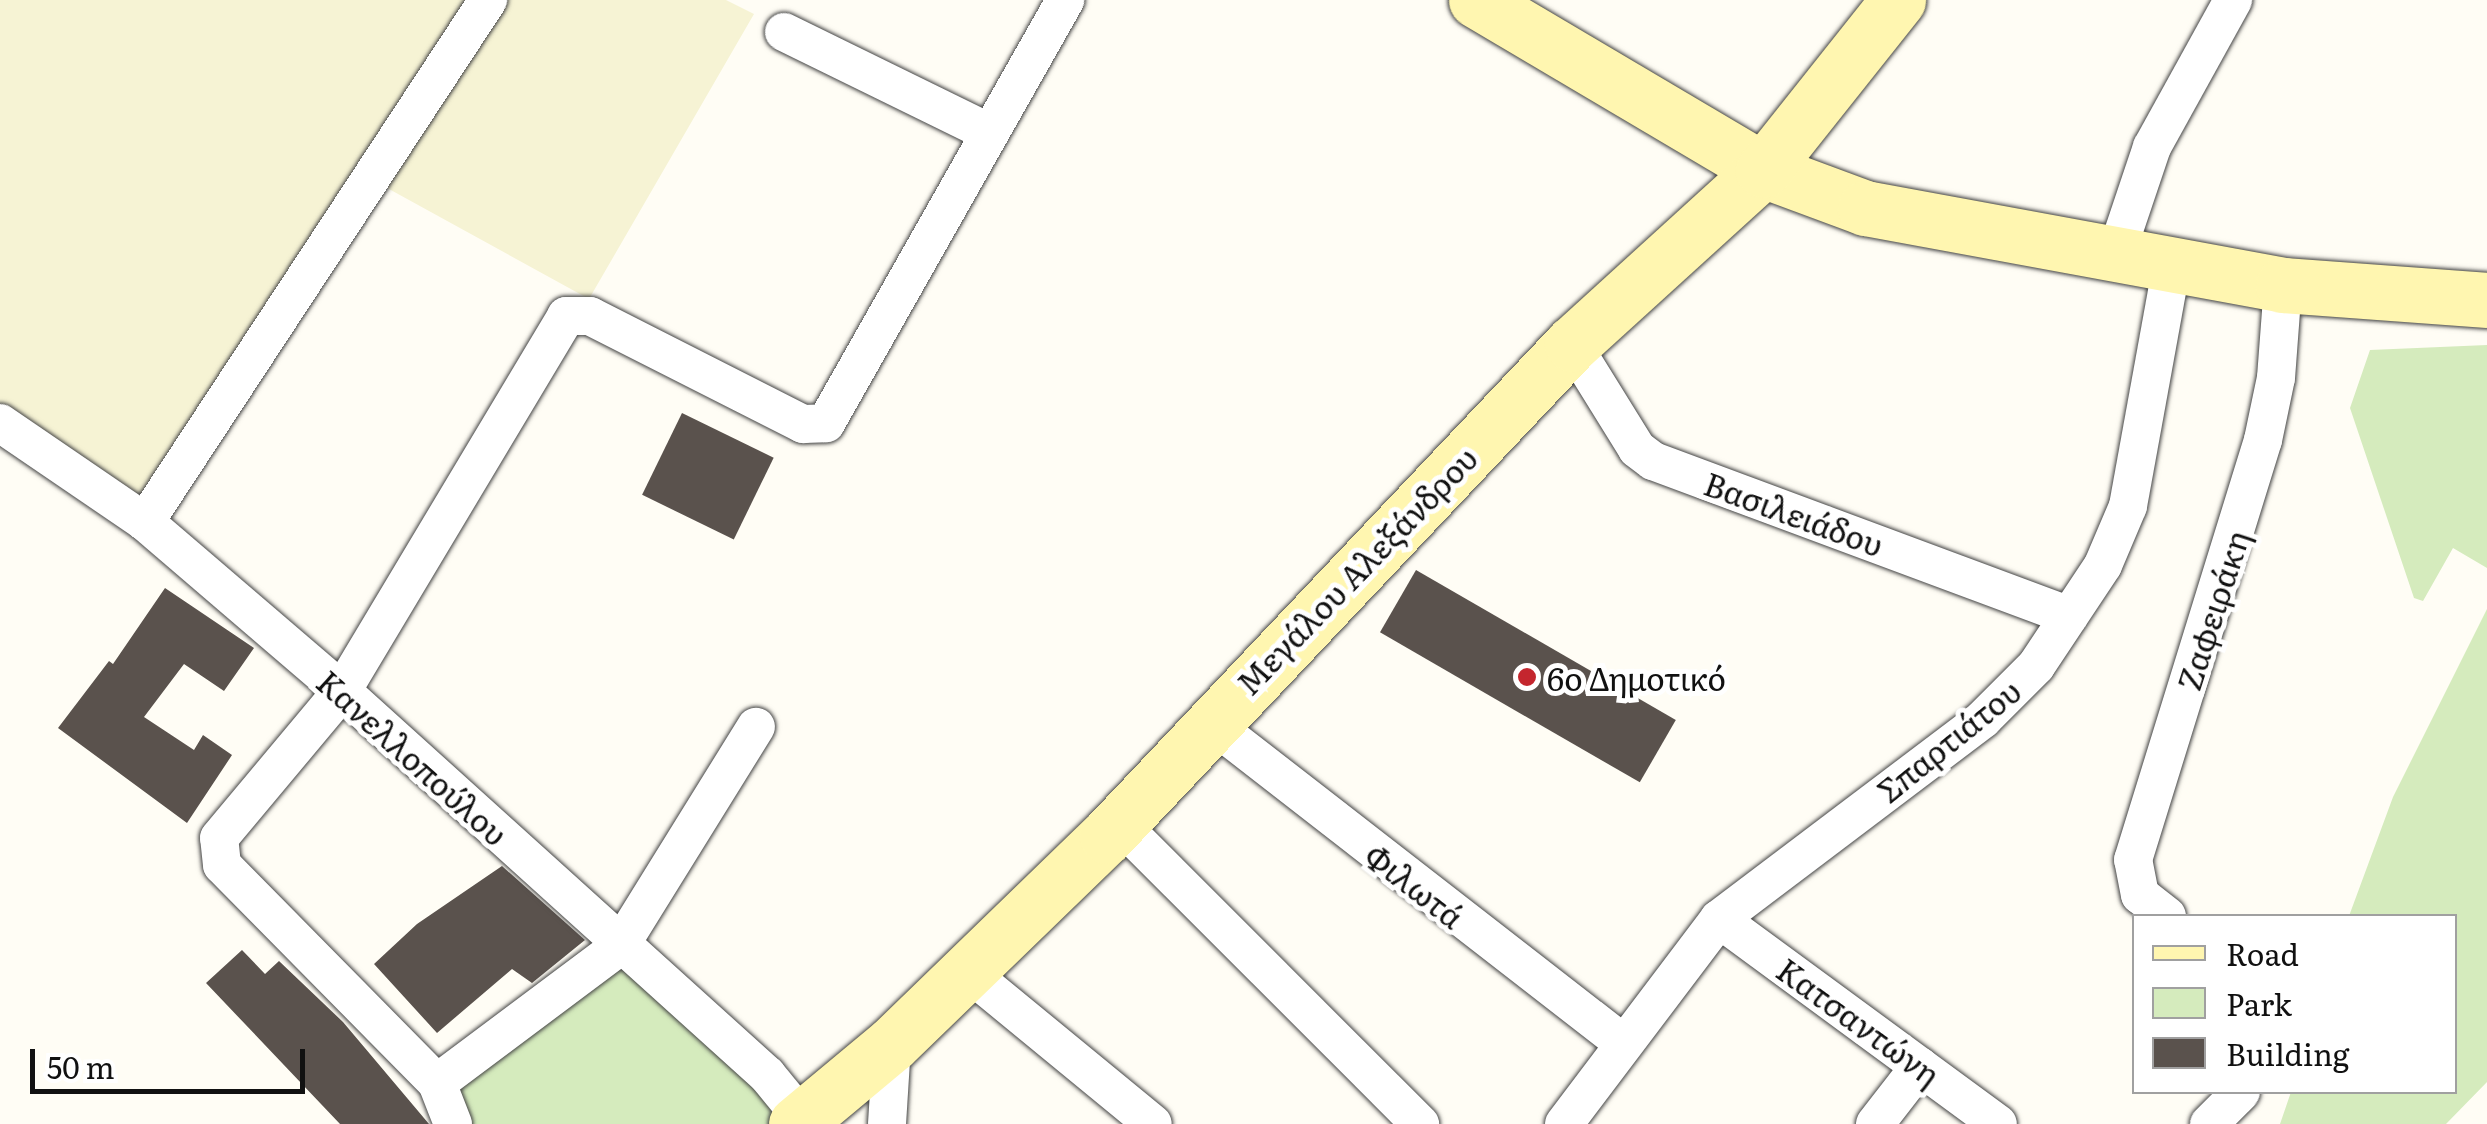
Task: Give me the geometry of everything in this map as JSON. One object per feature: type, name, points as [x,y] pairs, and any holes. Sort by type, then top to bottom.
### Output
[{"type":"main road","points":[[1476,0],[1763,170],[1866,208],[2283,285],[2486,294]]},
{"type":"main road","name":"Μεγάλου Αλεξάνδρου","points":[[800,1122],[892,1044],[968,972],[1118,822],[1572,344],[1763,170],[1898,0]]},
{"type":"street","points":[[145,522],[488,0]]},
{"type":"street","points":[[452,1124],[436,1083],[222,865],[217,852],[219,838],[342,691],[557,324],[590,316],[803,424],[826,423],[1064,0]]},
{"type":"street","points":[[2116,254],[2152,148],[2233,0]]},
{"type":"street","points":[[784,32],[990,133]]},
{"type":"street","name":"Σπαρτιάτου","points":[[1564,1124],[1719,918],[1983,719],[2036,666],[2118,537],[2128,506],[2172,263]]},
{"type":"street","name":"Ζαφειράκη","points":[[2165,914],[2140,894],[2133,860],[2263,440],[2276,378],[2283,285]]},
{"type":"street","name":"Βασιλειάδου","points":[[1572,344],[1637,448],[1653,461],[2069,616]]},
{"type":"street","name":"Κανελλοπούλου","points":[[0,423],[145,522],[342,691],[766,1075],[800,1122]]},
{"type":"street","name":"Φιλωτά","points":[[1211,722],[1623,1042]]},
{"type":"street","points":[[436,1083],[620,946],[756,727]]},
{"type":"street","points":[[1118,822],[1420,1124]]},
{"type":"street","name":"Κατσαντώνη","points":[[1719,918],[1998,1124]]},
{"type":"street","points":[[968,972],[1153,1124]]},
{"type":"street","points":[[888,1124],[892,1044]]},
{"type":"street","points":[[1875,1124],[1920,1066]]},
{"type":"street","points":[[2209,1124],[2239,1094]]},
{"type":"shaded area","points":[[0,0],[726,0],[754,14],[589,299],[358,172],[138,501],[0,407]]},
{"type":"green space","points":[[2487,345],[2487,568],[2453,548],[2423,601],[2414,598],[2350,408],[2370,350]]},
{"type":"green space","points":[[2487,609],[2487,1082],[2446,1124],[2280,1124],[2290,1094],[2457,1094],[2457,914],[2350,914],[2393,797]]},
{"type":"green space","points":[[620,946],[796,1124],[453,1124],[437,1083]]},
{"type":"building","points":[[682,413],[774,458],[734,540],[642,495]]},
{"type":"building","name":"6ο Δημοτικό","points":[[1416,570],[1676,720],[1640,782],[1380,632]]},
{"type":"building","points":[[165,588],[254,648],[224,691],[184,664],[144,717],[194,750],[203,735],[232,755],[187,823],[58,728],[109,661],[113,664]]},
{"type":"building","points":[[502,866],[585,940],[532,983],[512,969],[437,1033],[374,964],[417,924]]},
{"type":"building","points":[[242,950],[265,974],[279,961],[343,1022],[429,1124],[340,1124],[206,983]]},
{"type":"place","name":"6ο Δημοτικό","points":[[1527,677]]}]
